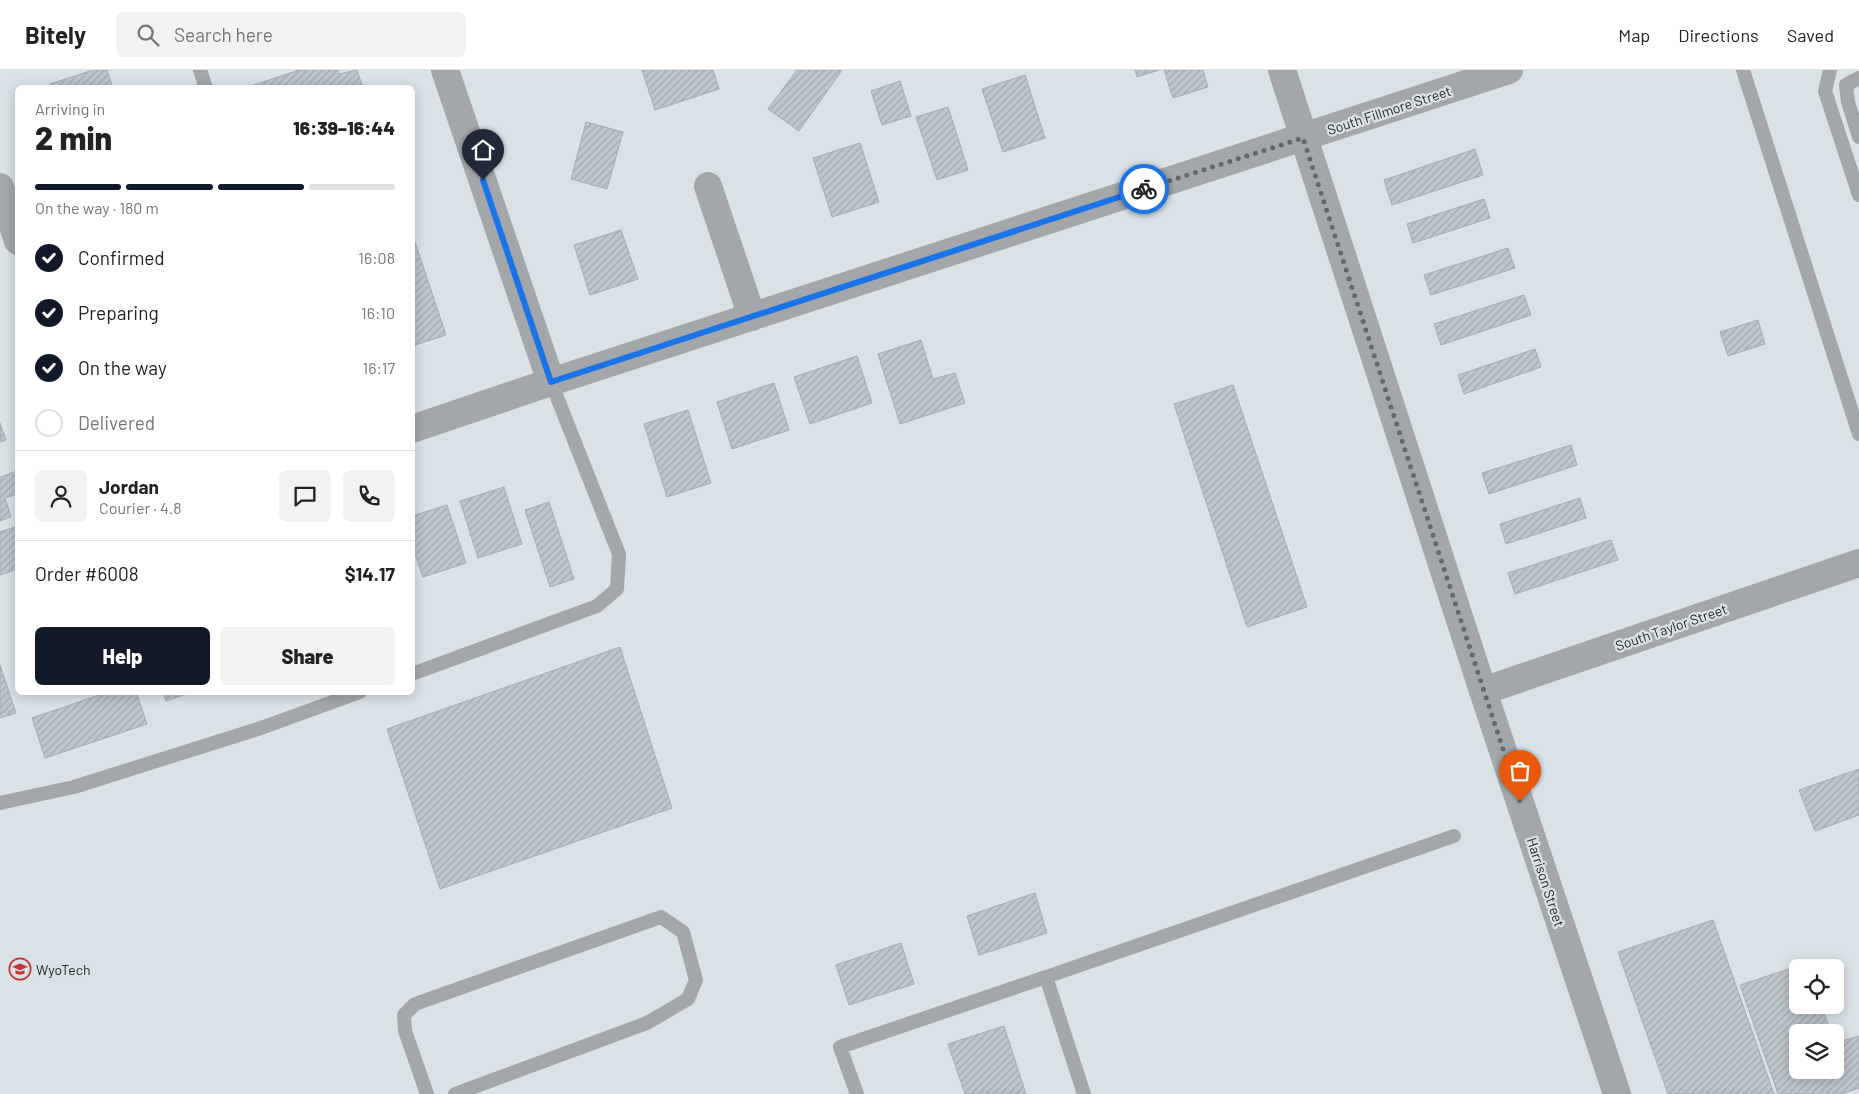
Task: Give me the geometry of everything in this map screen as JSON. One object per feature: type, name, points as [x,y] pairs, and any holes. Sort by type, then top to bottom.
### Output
[{"type":"street","points":[[446,70],[551,382]]},
{"type":"street","name":"Harrison Street","points":[[1282,70],[1483,691],[1617,1094]]},
{"type":"street","name":"South Fillmore Street","points":[[415,428],[1509,70]]},
{"type":"street","points":[[708,186],[752,317]]},
{"type":"street","points":[[0,187],[15,232]]},
{"type":"street","name":"South Taylor Street","points":[[1483,691],[1859,563]]},
{"type":"lane","points":[[200,70],[205,85]]},
{"type":"lane","points":[[1743,70],[1859,434]]},
{"type":"lane","points":[[1830,70],[1825,91],[1859,195]]},
{"type":"lane","points":[[1846,70],[1848,102],[1859,137]]},
{"type":"lane","points":[[1846,86],[1859,78]]},
{"type":"lane","points":[[415,673],[597,606],[617,589],[619,554],[551,382]]},
{"type":"lane","points":[[0,803],[74,787],[262,728],[352,695]]},
{"type":"lane","points":[[857,1094],[840,1047],[1046,978],[1454,836]]},
{"type":"lane","points":[[427,1094],[405,1031],[404,1015],[415,1004],[661,917],[683,932],[696,980],[688,999],[647,1023],[455,1094]]},
{"type":"lane","points":[[1046,978],[1084,1094]]},
{"type":"building","points":[[93,70],[107,70],[112,85],[50,85]]},
{"type":"building","points":[[299,70],[338,70],[339,74],[357,70],[362,85],[254,85]]},
{"type":"building","points":[[642,70],[713,70],[719,89],[655,110]]},
{"type":"building","points":[[797,70],[842,70],[799,131],[768,109]]},
{"type":"building","points":[[1135,70],[1159,70],[1137,77]]},
{"type":"building","points":[[1164,70],[1203,70],[1208,87],[1173,98]]},
{"type":"building","points":[[1025,75],[1045,138],[1003,152],[982,89]]},
{"type":"building","points":[[900,81],[911,116],[882,125],[871,91]]},
{"type":"building","points":[[948,107],[968,170],[937,180],[916,117]]},
{"type":"building","points":[[586,122],[623,132],[607,189],[571,179]]},
{"type":"building","points":[[860,143],[879,202],[832,217],[813,158]]},
{"type":"building","points":[[1475,149],[1483,175],[1392,205],[1384,180]]},
{"type":"building","points":[[1484,199],[1490,218],[1413,243],[1407,224]]},
{"type":"building","points":[[621,230],[638,279],[590,295],[574,245]]},
{"type":"building","points":[[415,242],[446,335],[415,345]]},
{"type":"building","points":[[1508,248],[1515,268],[1431,295],[1424,275]]},
{"type":"building","points":[[1524,295],[1531,315],[1441,345],[1434,324]]},
{"type":"building","points":[[1758,320],[1765,344],[1728,356],[1720,332]]},
{"type":"building","points":[[921,340],[933,379],[955,373],[965,403],[900,424],[878,354]]},
{"type":"building","points":[[1535,349],[1541,367],[1464,394],[1458,375]]},
{"type":"building","points":[[857,356],[872,403],[810,424],[794,377]]},
{"type":"building","points":[[774,383],[789,430],[732,449],[717,402]]},
{"type":"building","points":[[1233,385],[1307,607],[1247,627],[1174,404]]},
{"type":"building","points":[[688,410],[711,483],[667,497],[644,424]]},
{"type":"building","points":[[0,423],[6,440],[0,442]]},
{"type":"building","points":[[1571,445],[1577,465],[1489,494],[1482,473]]},
{"type":"building","points":[[15,472],[15,495],[5,498],[11,517],[0,521],[0,477]]},
{"type":"building","points":[[504,487],[522,544],[478,558],[460,501]]},
{"type":"building","points":[[1580,498],[1586,518],[1506,544],[1500,524]]},
{"type":"building","points":[[549,502],[574,579],[550,587],[525,510]]},
{"type":"building","points":[[447,505],[466,563],[423,577],[415,554],[415,515]]},
{"type":"building","points":[[15,527],[15,570],[0,575],[0,532]]},
{"type":"building","points":[[1611,540],[1618,560],[1515,594],[1508,573]]},
{"type":"building","points":[[620,647],[672,808],[440,889],[387,729]]},
{"type":"building","points":[[0,665],[16,713],[0,718]]},
{"type":"building","points":[[99,695],[137,695],[147,724],[45,758],[32,718]]},
{"type":"building","points":[[164,695],[183,695],[166,701]]},
{"type":"building","points":[[1859,769],[1859,815],[1815,831],[1799,790]]},
{"type":"building","points":[[1035,893],[1047,933],[979,955],[967,916]]},
{"type":"building","points":[[1713,920],[1774,1094],[1668,1094],[1618,952]]},
{"type":"building","points":[[901,943],[914,984],[849,1005],[836,965]]},
{"type":"building","points":[[1789,969],[1789,1014],[1824,1014],[1828,1024],[1789,1024],[1789,1079],[1844,1079],[1844,1040],[1859,1036],[1859,1088],[1842,1094],[1778,1094],[1740,985]]},
{"type":"building","points":[[1004,1026],[1026,1094],[965,1094],[948,1044]]},
{"type":"way so far","points":[[1144,189],[1303,138],[1520,801]]},
{"type":"place","name":"WyoTech","points":[[20,969]]},
{"type":"route","points":[[483,180],[551,382],[1144,189]]}]
